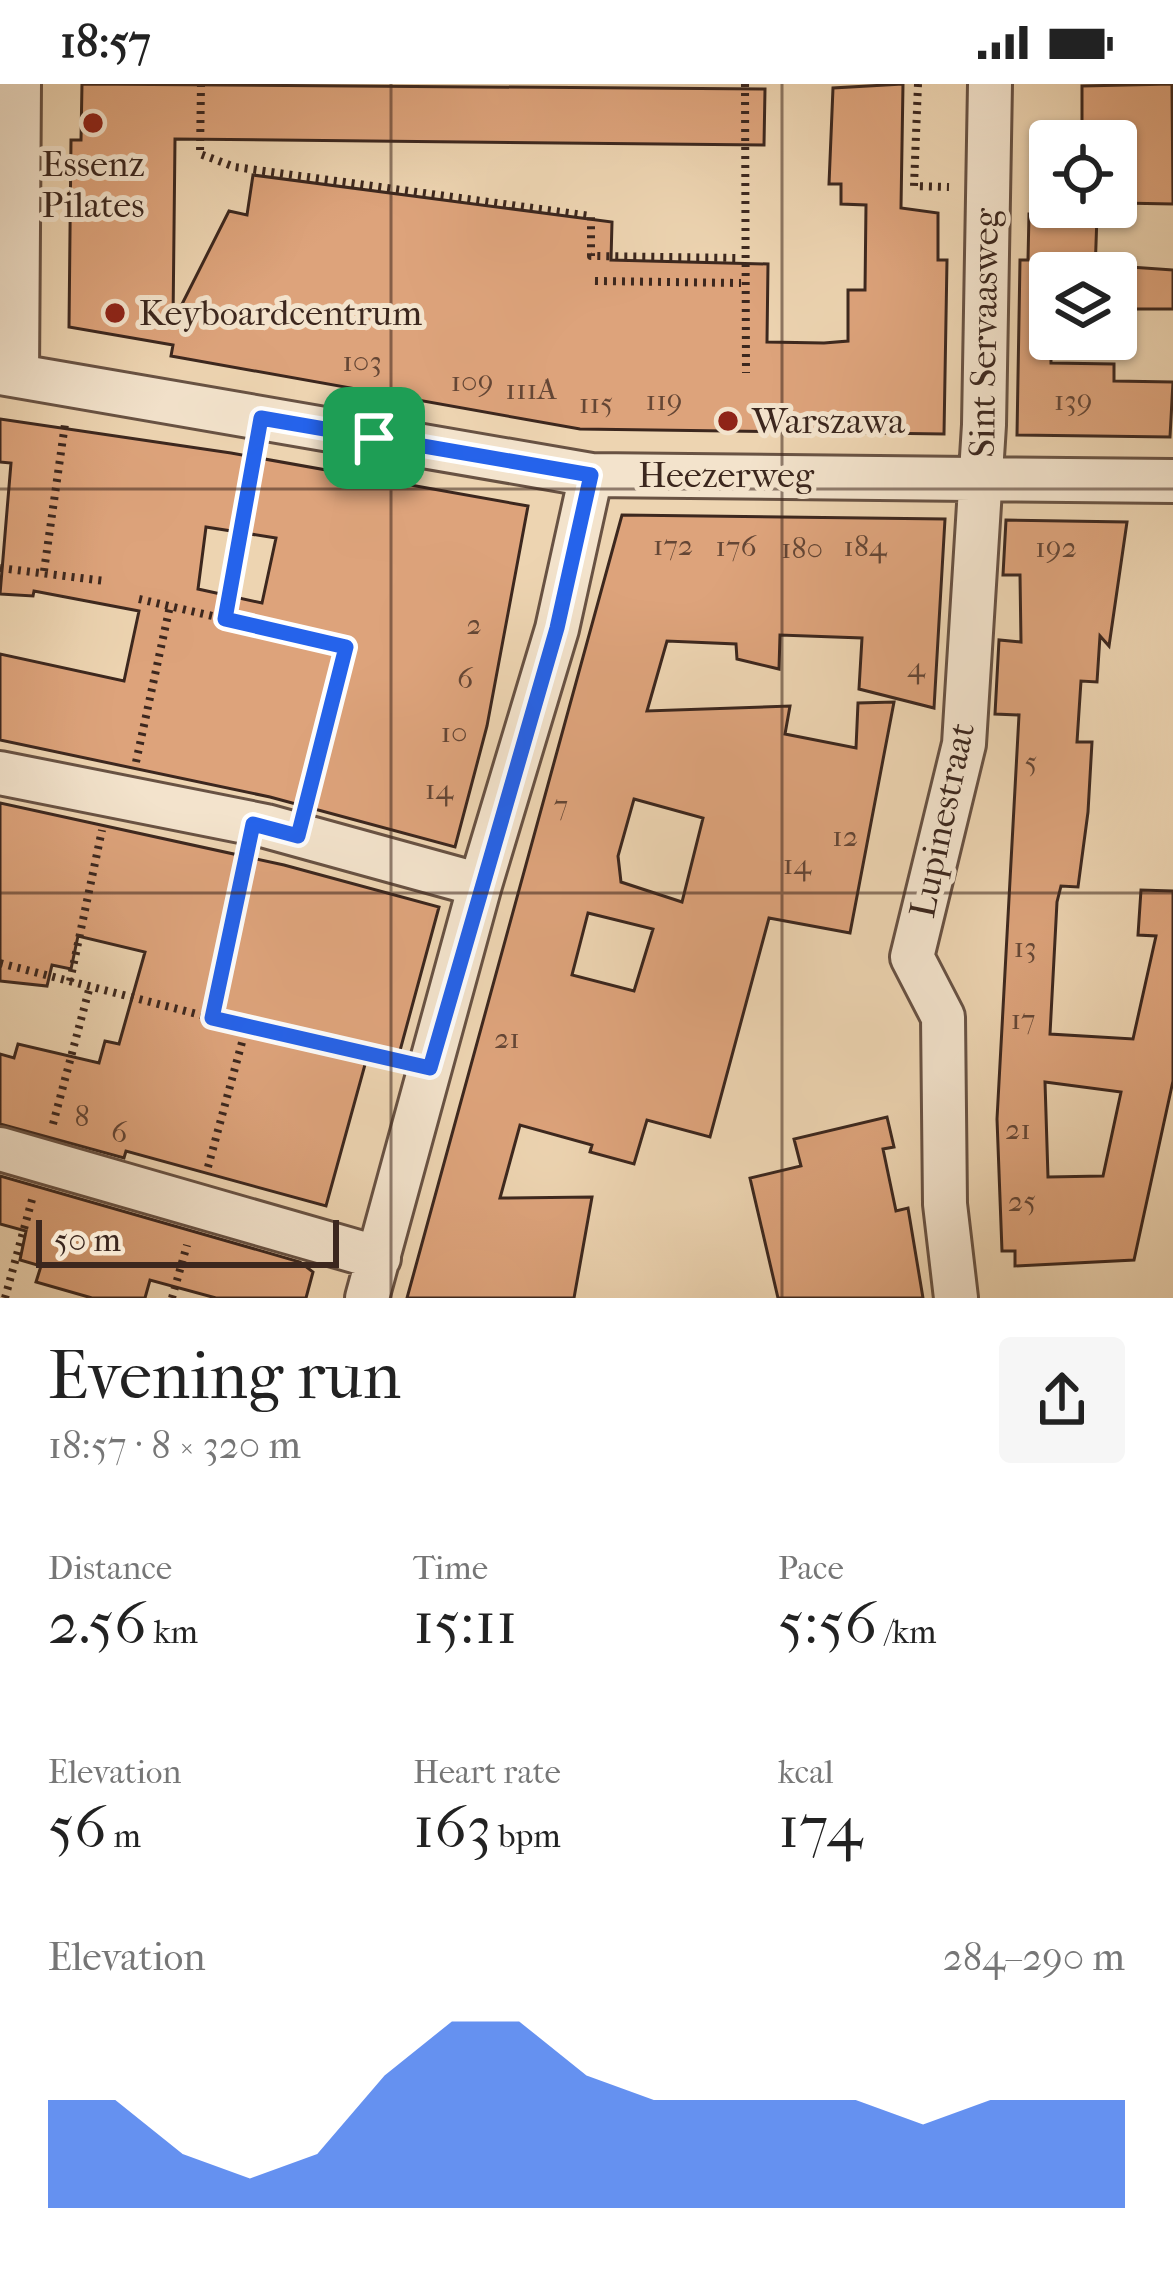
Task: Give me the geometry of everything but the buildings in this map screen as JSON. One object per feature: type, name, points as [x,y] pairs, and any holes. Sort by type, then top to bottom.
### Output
[{"type":"street","name":"Sint Servaasweg","points":[[981,478],[990,84]]},
{"type":"street","points":[[9,374],[12,110]]},
{"type":"street","name":"Heezerweg","points":[[9,374],[591,475],[1173,481]]},
{"type":"street","points":[[0,1150],[198,1206],[373,1278],[480,885],[557,628],[591,475]]},
{"type":"street","name":"Lupinestraat","points":[[956,1298],[945,1204],[944,1017],[912,957],[964,744],[981,478]]},
{"type":"street","points":[[0,772],[253,824],[480,885]]},
{"type":"path","points":[[201,84],[200,154],[235,167],[592,216],[591,256],[741,258]]},
{"type":"path","points":[[745,84],[741,258],[747,296],[746,373]]},
{"type":"path","name":"Sint Servaasweg","points":[[918,84],[914,186],[987,188]]},
{"type":"path","points":[[595,281],[742,283]]},
{"type":"path","points":[[44,571],[70,383]]},
{"type":"path","points":[[225,619],[261,418]]},
{"type":"path","points":[[0,568],[105,581]]},
{"type":"path","points":[[140,599],[346,647],[298,836]]},
{"type":"path","points":[[70,981],[170,606]]},
{"type":"path","points":[[212,1018],[253,824]]},
{"type":"path","points":[[0,963],[430,1068]]},
{"type":"path","points":[[172,1298],[248,1024]]},
{"type":"place","name":"Essenz Pilates","points":[[93,123]]},
{"type":"place","name":"Keyboardcentrum","points":[[115,313]]},
{"type":"place","name":"Warszawa","points":[[728,421]]},
{"type":"route","points":[[261,418],[374,438],[591,475],[557,628],[430,1068],[212,1018],[253,824],[298,836],[346,647],[225,619],[261,418]]}]
